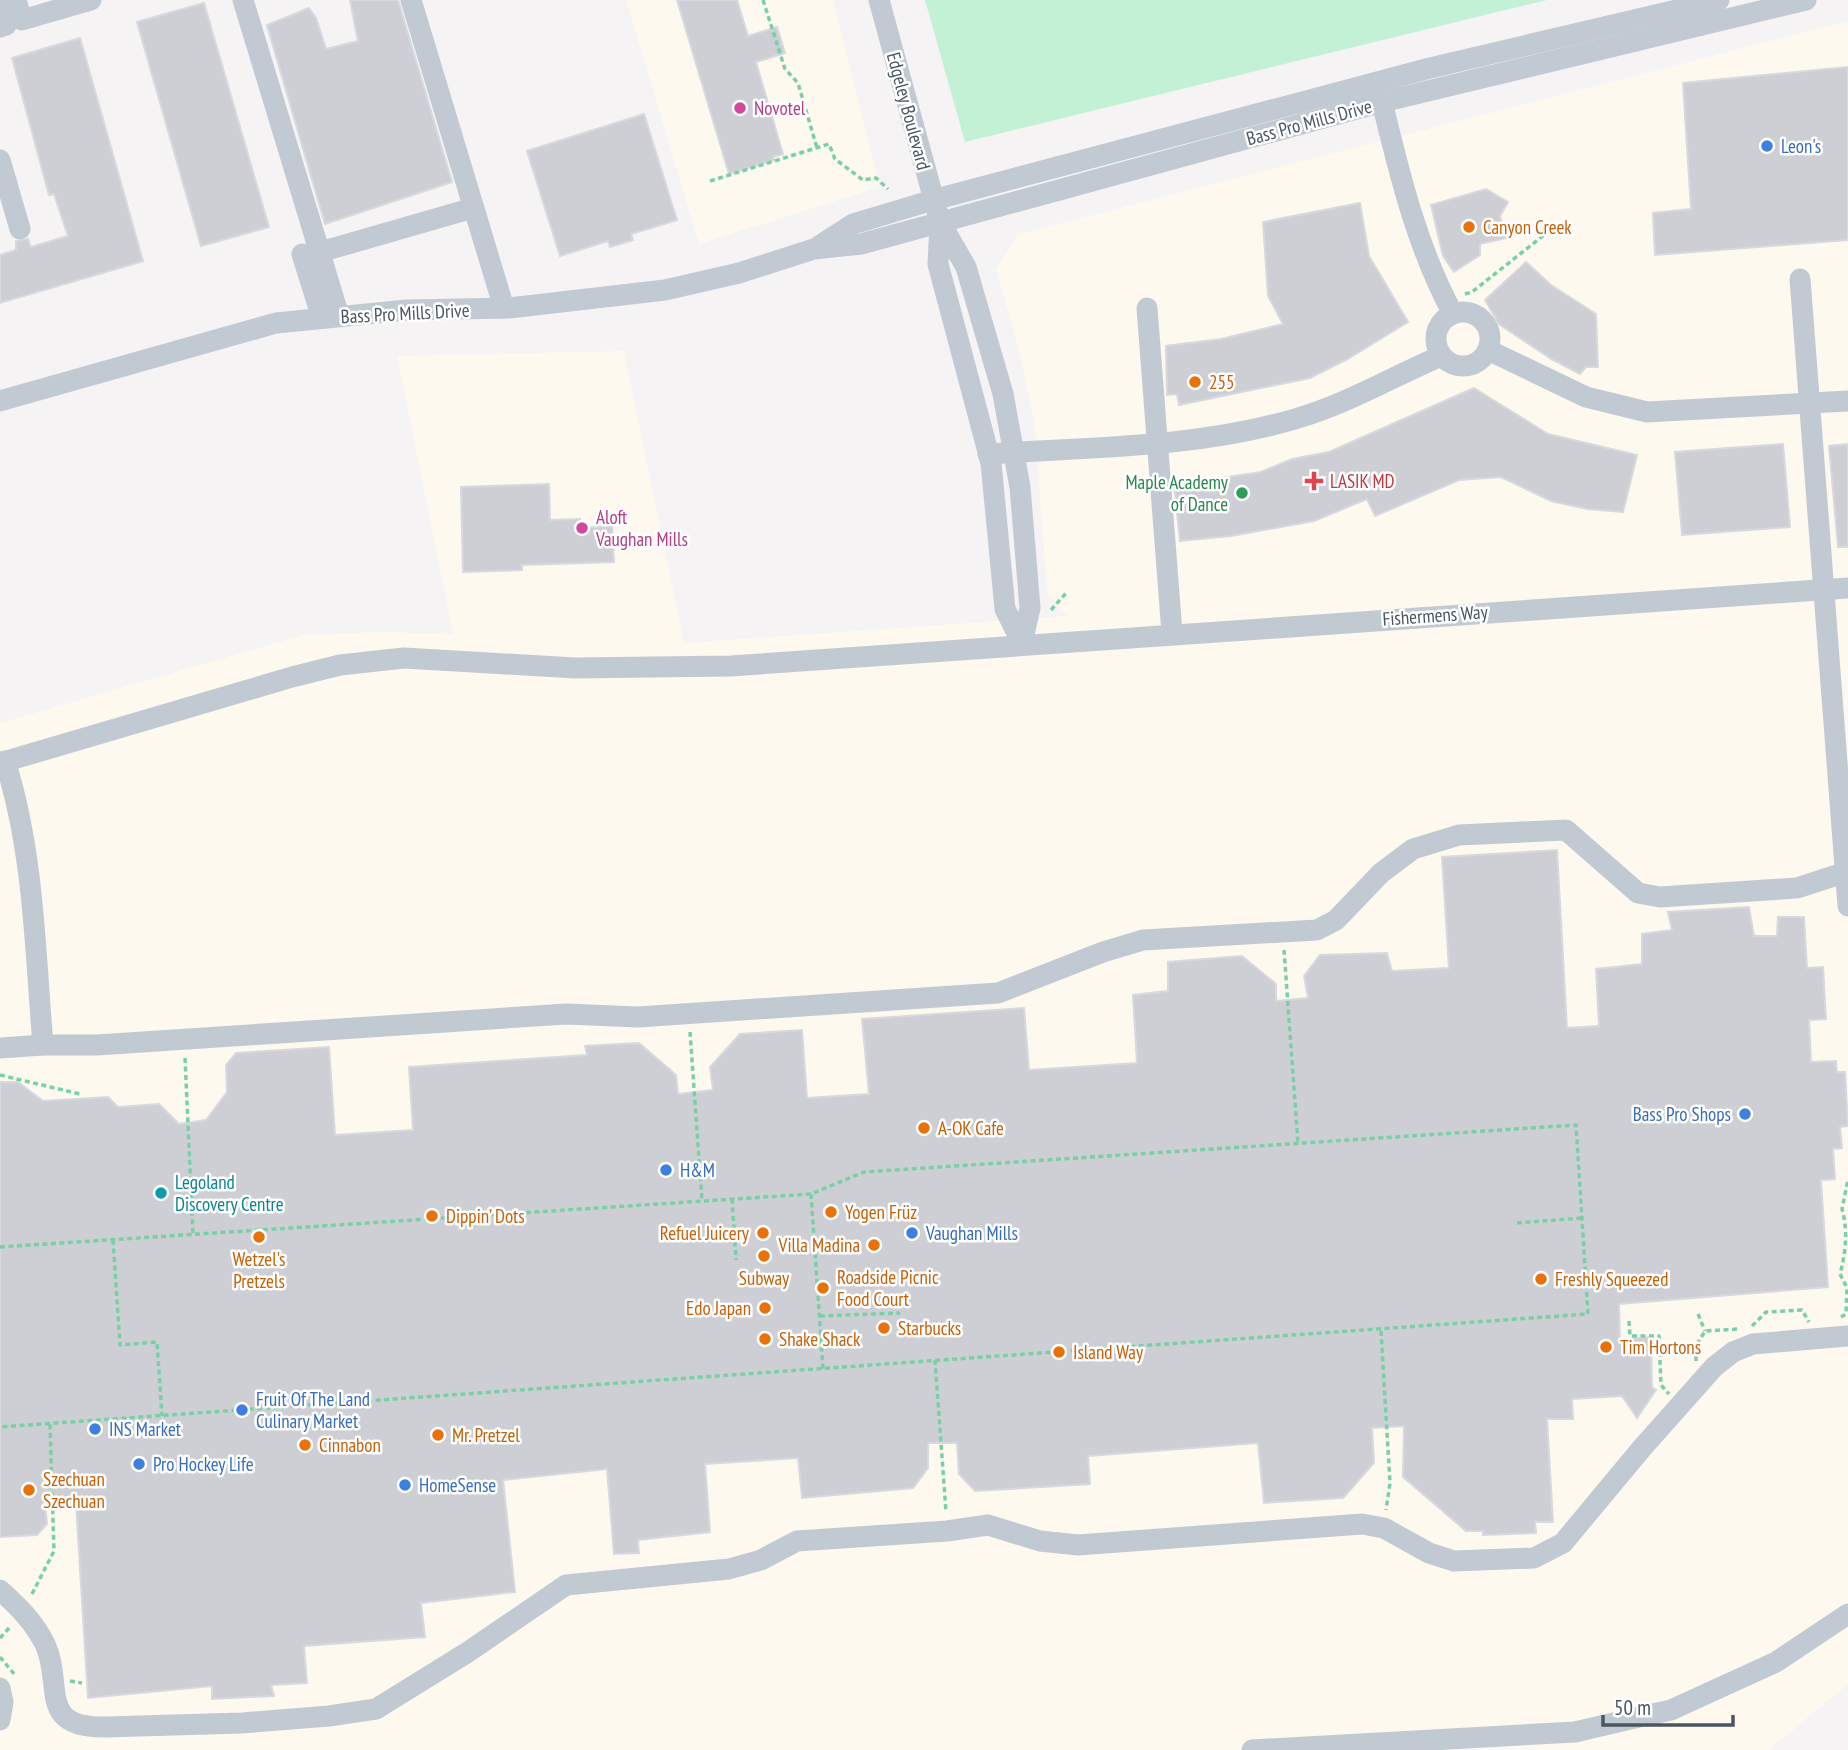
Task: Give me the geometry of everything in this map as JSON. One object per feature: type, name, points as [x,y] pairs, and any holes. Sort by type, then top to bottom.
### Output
[{"type":"street","points":[[16,0],[22,20],[91,0]]},
{"type":"street","points":[[243,0],[330,317]]},
{"type":"street","points":[[411,0],[504,308]]},
{"type":"street","name":"Edgeley Boulevard","points":[[879,0],[940,222]]},
{"type":"street","name":"Bass Pro Mills Drive","points":[[814,249],[853,223],[933,200],[1430,68],[1719,0]]},
{"type":"street","name":"Bass Pro Mills Drive","points":[[0,401],[276,323],[407,310],[504,308],[665,290],[740,273],[814,249],[861,244],[1382,102],[1806,0]]},
{"type":"street","points":[[0,4],[6,25],[0,27]]},
{"type":"street","points":[[1382,102],[1409,212],[1422,250],[1449,307],[1469,313],[1484,323],[1489,331],[1488,350],[1483,358],[1466,366],[1448,362],[1437,347],[1438,329],[1449,307]]},
{"type":"street","points":[[0,160],[20,229]]},
{"type":"street","points":[[311,253],[473,208]]},
{"type":"street","points":[[940,222],[966,267],[1003,394],[1020,487],[1030,608],[1021,643]]},
{"type":"street","points":[[940,222],[939,264],[988,454],[1005,609],[1021,643]]},
{"type":"street","points":[[1800,279],[1848,906]]},
{"type":"street","points":[[1147,308],[1172,633]]},
{"type":"street","points":[[1488,350],[1555,384],[1618,407],[1685,412],[1848,401]]},
{"type":"street","points":[[988,454],[1156,444],[1238,433],[1295,419],[1351,400],[1441,356]]},
{"type":"street","name":"Fishermens Way","points":[[3,762],[292,677],[340,665],[387,659],[479,660],[575,668],[731,666],[1021,643],[1848,588]]},
{"type":"street","points":[[3,762],[16,794],[29,867],[43,1045]]},
{"type":"street","points":[[0,1048],[97,1045],[184,1037],[566,1014],[638,1017],[998,993],[1103,952],[1143,940],[1283,933],[1328,925],[1346,912],[1389,865],[1413,849],[1459,835],[1566,830],[1638,893],[1660,897],[1797,888],[1846,872]]},
{"type":"street","points":[[0,1590],[23,1611],[44,1643],[51,1662],[52,1690],[59,1707],[68,1720],[84,1727],[242,1723],[376,1709],[477,1646],[566,1585],[729,1569],[761,1560],[797,1541],[947,1531],[988,1525],[1040,1541],[1078,1545],[1362,1524],[1384,1528],[1411,1544],[1454,1561],[1534,1558],[1563,1543],[1714,1367],[1733,1352],[1753,1344],[1848,1336]]},
{"type":"street","points":[[1264,1749],[1575,1732],[1660,1713],[1776,1662],[1848,1614]]},
{"type":"street","points":[[0,1688],[4,1702],[0,1720]]},
{"type":"path","points":[[763,0],[785,69],[798,83],[817,148]]},
{"type":"path","points":[[710,181],[829,144],[835,159],[863,180],[876,178],[888,189]]},
{"type":"path","points":[[1449,307],[1544,235]]},
{"type":"path","points":[[1051,610],[1067,592]]},
{"type":"path","points":[[1283,933],[1298,1143]]},
{"type":"path","points":[[689,1013],[702,1201]]},
{"type":"path","points":[[184,1037],[193,1234]]},
{"type":"path","points":[[0,1075],[80,1094]]},
{"type":"path","points":[[0,1247],[811,1194],[864,1172],[1576,1125],[1588,1314],[1381,1331],[0,1427]]},
{"type":"path","points":[[811,1194],[822,1369]]},
{"type":"path","points":[[732,1199],[736,1260]]},
{"type":"path","points":[[1517,1223],[1582,1218]]},
{"type":"path","points":[[113,1240],[120,1345],[158,1342],[162,1416]]},
{"type":"path","points":[[820,1317],[900,1313]]},
{"type":"path","points":[[1698,1314],[1705,1331]]},
{"type":"path","points":[[1629,1321],[1630,1336],[1659,1336],[1661,1385],[1673,1398]]},
{"type":"path","points":[[1381,1331],[1390,1483],[1384,1528]]},
{"type":"path","points":[[935,1360],[947,1531]]},
{"type":"path","points":[[23,1611],[54,1551],[50,1424]]},
{"type":"shaded area","points":[[626,0],[833,0],[880,187],[699,244]]},
{"type":"shaded area","points":[[1848,21],[1848,1684],[1769,1750],[0,1750],[0,723],[303,635],[380,632],[453,634],[397,356],[624,351],[684,643],[1067,616],[1047,593],[1035,427],[1019,350],[996,269],[1019,234]]},
{"type":"green space","points":[[925,0],[1547,0],[965,142]]},
{"type":"building","points":[[350,0],[398,0],[452,182],[325,224],[267,25],[309,8],[316,18],[326,49],[358,41]]},
{"type":"building","name":"Novotel","points":[[677,0],[737,0],[748,36],[777,27],[785,53],[756,62],[783,154],[773,157],[774,160],[729,174]]},
{"type":"building","points":[[204,3],[269,227],[201,246],[137,22]]},
{"type":"building","points":[[80,38],[143,261],[0,303],[0,255],[16,250],[16,241],[28,239],[31,247],[68,236],[54,194],[49,195],[12,58]]},
{"type":"building","name":"Leon's","points":[[1848,67],[1848,240],[1655,255],[1653,213],[1691,209],[1683,83]]},
{"type":"building","points":[[644,114],[677,220],[631,234],[633,240],[610,247],[608,241],[560,256],[527,151]]},
{"type":"building","name":"Canyon Creek","points":[[1486,189],[1508,202],[1500,216],[1506,238],[1480,244],[1480,255],[1454,272],[1443,256],[1431,205]]},
{"type":"building","points":[[1360,203],[1369,256],[1408,322],[1348,359],[1310,378],[1179,405],[1177,394],[1167,395],[1166,346],[1221,339],[1283,324],[1268,296],[1263,222]]},
{"type":"building","points":[[1526,262],[1551,285],[1596,314],[1598,367],[1586,367],[1580,374],[1551,359],[1499,324],[1485,300]]},
{"type":"building","points":[[1474,388],[1548,434],[1637,455],[1623,512],[1587,509],[1551,501],[1501,477],[1459,480],[1375,516],[1367,499],[1314,521],[1231,536],[1180,541],[1174,485],[1261,472],[1292,459],[1329,452]]},
{"type":"building","points":[[1783,444],[1790,527],[1682,535],[1675,452]]},
{"type":"building","points":[[1848,444],[1848,547],[1838,547],[1829,446]]},
{"type":"building","name":"Aloft Vaughan Mills","points":[[549,484],[550,520],[580,519],[580,528],[612,526],[614,562],[522,565],[522,570],[463,572],[461,487]]},
{"type":"building","name":"Vaughan Mills","points":[[1557,850],[1567,1028],[1599,1026],[1596,969],[1642,964],[1642,934],[1672,930],[1668,912],[1749,907],[1754,936],[1777,936],[1778,917],[1804,917],[1807,968],[1823,967],[1826,1019],[1809,1020],[1811,1062],[1836,1061],[1837,1072],[1845,1072],[1848,1126],[1840,1127],[1842,1148],[1833,1149],[1835,1179],[1821,1180],[1828,1287],[1619,1304],[1620,1340],[1651,1337],[1652,1387],[1656,1390],[1637,1418],[1622,1396],[1572,1399],[1573,1419],[1547,1419],[1553,1522],[1535,1522],[1536,1533],[1483,1535],[1483,1531],[1466,1531],[1403,1477],[1404,1426],[1372,1428],[1374,1463],[1343,1498],[1264,1503],[1258,1443],[1088,1456],[1090,1484],[975,1491],[959,1474],[957,1443],[928,1443],[928,1468],[913,1488],[802,1498],[798,1458],[705,1464],[710,1532],[638,1540],[639,1553],[614,1554],[607,1469],[503,1480],[515,1592],[421,1603],[425,1637],[304,1646],[307,1683],[271,1685],[274,1696],[212,1699],[212,1686],[88,1698],[76,1503],[45,1505],[47,1524],[37,1535],[0,1537],[0,1082],[18,1082],[43,1101],[108,1097],[118,1107],[159,1104],[179,1124],[206,1120],[227,1092],[226,1065],[236,1053],[329,1047],[335,1135],[413,1130],[409,1067],[587,1055],[585,1046],[639,1043],[676,1075],[678,1094],[713,1090],[710,1067],[740,1034],[802,1030],[807,1098],[869,1094],[862,1019],[1024,1008],[1029,1070],[1137,1063],[1133,995],[1168,991],[1168,962],[1242,956],[1276,984],[1276,1001],[1308,998],[1304,976],[1320,955],[1387,953],[1392,971],[1449,968],[1442,857]]},
{"type":"place","name":"Novotel","points":[[740,108]]},
{"type":"place","name":"Leon's","points":[[1767,146]]},
{"type":"place","name":"Canyon Creek","points":[[1469,227]]},
{"type":"place","name":"255","points":[[1195,382]]},
{"type":"place","name":"LASIK MD","points":[[1314,481]]},
{"type":"place","name":"Maple Academy of Dance","points":[[1242,493]]},
{"type":"place","name":"Aloft Vaughan Mills","points":[[582,528]]},
{"type":"place","name":"Bass Pro Shops","points":[[1745,1114]]},
{"type":"place","name":"A-OK Cafe","points":[[924,1128]]},
{"type":"place","name":"H&M","points":[[666,1170]]},
{"type":"place","name":"Legoland Discovery Centre","points":[[161,1193]]},
{"type":"place","name":"Yogen Früz","points":[[831,1212]]},
{"type":"place","name":"Dippin’ Dots","points":[[432,1216]]},
{"type":"place","name":"Refuel Juicery","points":[[763,1233]]},
{"type":"place","name":"Vaughan Mills","points":[[912,1233]]},
{"type":"place","name":"Wetzel's Pretzels","points":[[259,1237]]},
{"type":"place","name":"Villa Madina","points":[[874,1245]]},
{"type":"place","name":"Subway","points":[[764,1256]]},
{"type":"place","name":"Freshly Squeezed","points":[[1541,1279]]},
{"type":"place","name":"Roadside Picnic Food Court","points":[[823,1288]]},
{"type":"place","name":"Edo Japan","points":[[765,1308]]},
{"type":"place","name":"Starbucks","points":[[884,1328]]},
{"type":"place","name":"Shake Shack","points":[[765,1339]]},
{"type":"place","name":"Tim Hortons","points":[[1606,1347]]},
{"type":"place","name":"Island Way","points":[[1059,1352]]},
{"type":"place","name":"Fruit Of The Land Culinary Market","points":[[242,1410]]},
{"type":"place","name":"INS Market","points":[[95,1429]]},
{"type":"place","name":"Mr. Pretzel","points":[[438,1435]]},
{"type":"place","name":"Cinnabon","points":[[305,1445]]},
{"type":"place","name":"Pro Hockey Life","points":[[139,1464]]},
{"type":"place","name":"HomeSense","points":[[405,1485]]},
{"type":"place","name":"Szechuan Szechuan","points":[[29,1490]]}]
